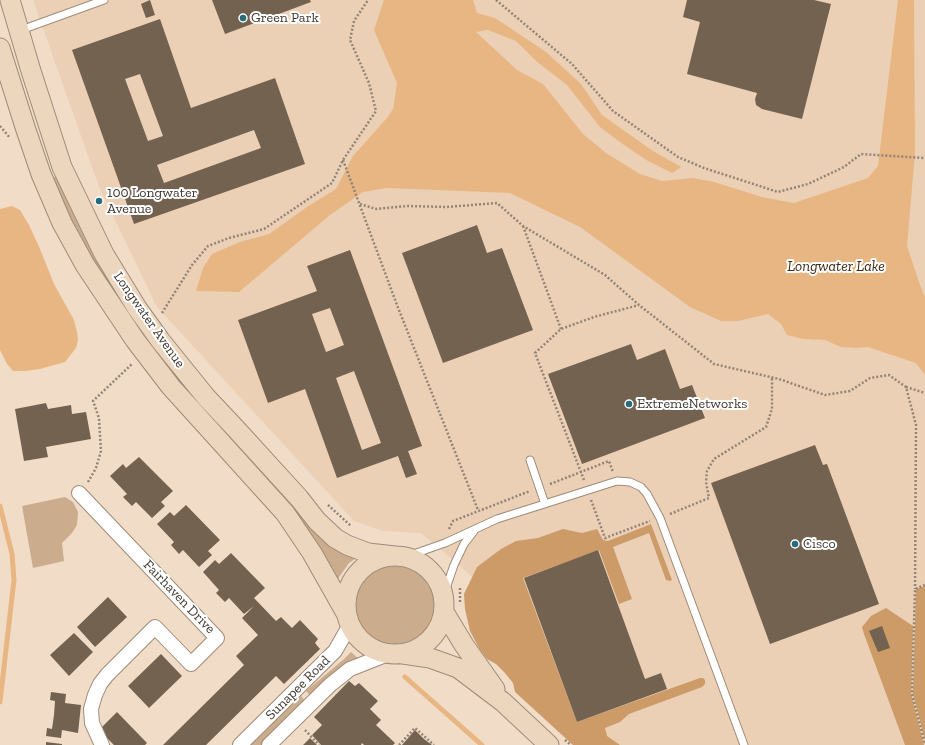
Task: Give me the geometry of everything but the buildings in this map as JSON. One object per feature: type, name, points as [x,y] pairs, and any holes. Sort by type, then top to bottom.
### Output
[{"type":"street","name":"Longwater Avenue","points":[[10,0],[62,166],[104,254],[160,340],[206,397],[334,538],[368,553],[400,557]]},
{"type":"street","name":"Longwater Avenue","points":[[0,48],[24,127],[41,174],[62,223],[85,265],[135,340],[171,387],[284,513],[312,553],[348,620]]},
{"type":"street","name":"Fairhaven Drive","points":[[79,493],[217,638],[192,664],[155,627],[107,675],[100,684],[95,695],[92,709],[92,723],[102,745]]},
{"type":"street","points":[[503,702],[464,645],[444,605],[439,583],[428,569],[415,560],[400,557],[376,560],[359,571],[348,590],[346,602],[348,620],[356,636],[365,644],[376,650],[430,658],[458,668],[503,702],[549,745]]},
{"type":"street","points":[[396,654],[414,650],[428,642],[439,628],[444,605]]},
{"type":"street","name":"Sunapee Road","points":[[240,745],[336,651],[348,620]]},
{"type":"street","name":"Sunapee Road","points":[[269,745],[330,686],[350,669],[396,654]]},
{"type":"lane","points":[[19,31],[90,2],[104,0]]},
{"type":"lane","points":[[530,460],[545,504]]},
{"type":"lane","points":[[400,557],[445,544],[497,519],[617,481],[630,482],[641,487],[647,494],[660,518],[744,745]]},
{"type":"lane","points":[[444,605],[454,566],[464,544],[476,529]]},
{"type":"path","points":[[160,317],[192,264],[208,246],[229,238],[264,229],[332,183],[343,160],[376,111],[369,83],[350,40],[354,21],[368,0]]},
{"type":"path","points":[[496,0],[572,64],[613,111],[678,157],[704,168],[778,192],[808,184],[844,167],[861,154],[925,158]]},
{"type":"path","points":[[0,126],[11,140]]},
{"type":"path","points":[[343,160],[397,305],[478,510]]},
{"type":"path","points":[[360,204],[376,210],[407,206],[447,207],[497,203],[523,226],[605,275],[639,305],[714,364],[780,379],[824,395],[850,390],[870,378],[889,375],[906,387],[924,393]]},
{"type":"path","points":[[523,226],[561,329]]},
{"type":"path","points":[[639,305],[594,316],[561,329],[535,353],[605,538],[709,498],[706,482],[707,471],[714,459],[766,427],[772,409],[772,378]]},
{"type":"path","points":[[79,493],[90,481],[101,451],[99,418],[93,401],[121,373]]},
{"type":"path","points":[[906,387],[916,425],[915,589],[912,694],[925,744]]},
{"type":"path","points":[[448,531],[453,521],[478,510],[609,461],[617,481]]},
{"type":"path","points":[[324,501],[352,526]]},
{"type":"path","points":[[915,589],[925,585]]},
{"type":"path","points":[[295,720],[319,745]]},
{"type":"path","points":[[400,745],[415,728],[434,745]]},
{"type":"shaded area","name":"Green Park","points":[[33,0],[925,0],[925,745],[599,745],[493,644],[481,584],[421,533],[383,531],[354,521],[157,307],[99,187]]},
{"type":"shaded area","points":[[57,176],[78,221],[318,535],[331,546],[358,557],[349,563],[337,580],[188,399],[115,302],[48,180]]},
{"type":"shaded area","points":[[65,497],[73,502],[78,512],[77,525],[72,533],[62,543],[64,561],[33,568],[22,506]]},
{"type":"shaded area","points":[[651,524],[672,580],[666,580],[649,533],[613,547],[632,599],[619,604],[599,550],[523,578],[577,722],[700,678],[705,680],[705,684],[702,687],[629,714],[620,722],[605,728],[607,736],[620,745],[573,745],[515,692],[513,683],[505,673],[496,664],[487,659],[479,648],[470,631],[465,609],[464,594],[477,567],[501,549],[516,541],[538,538],[563,529],[582,533],[597,529],[603,540],[608,541]]},
{"type":"shaded area","points":[[395,566],[410,569],[423,577],[431,590],[434,605],[431,620],[423,633],[410,641],[395,644],[380,641],[367,633],[359,620],[356,605],[359,590],[367,577],[380,569]]},
{"type":"shaded area","points":[[925,586],[925,740],[913,694],[916,589]]},
{"type":"shaded area","points":[[886,608],[913,626],[911,694],[924,745],[905,745],[862,627],[871,616]]},
{"type":"shaded area","points":[[351,652],[360,660],[312,697],[306,691],[344,659]]},
{"type":"shaded area","points":[[301,696],[306,702],[261,745],[250,745]]},
{"type":"water","name":"Longwater Lake","points":[[384,0],[473,0],[477,13],[495,18],[546,52],[581,84],[602,115],[653,151],[681,167],[672,173],[648,161],[600,127],[567,85],[536,61],[516,41],[488,30],[476,32],[517,70],[543,84],[583,134],[606,153],[640,174],[662,181],[692,178],[714,182],[762,197],[794,203],[868,178],[878,166],[898,0],[914,0],[915,153],[907,246],[925,297],[925,375],[916,363],[868,347],[841,347],[825,340],[803,339],[787,335],[781,324],[768,314],[738,321],[721,321],[690,307],[580,227],[510,193],[387,188],[363,192],[330,215],[239,292],[196,291],[203,268],[212,254],[240,242],[269,234],[307,207],[336,189],[353,156],[387,118],[393,109],[397,83],[374,30]]},
{"type":"water","points":[[12,206],[20,210],[29,225],[54,284],[74,320],[78,340],[76,348],[65,362],[40,369],[25,371],[13,371],[7,364],[0,350],[0,209]]},
{"type":"waterway","points":[[0,506],[12,554],[14,580],[0,702]]},
{"type":"waterway","points":[[405,677],[482,745]]},
{"type":"place","name":"Green Park","points":[[243,18]]},
{"type":"place","name":"100 Longwater Avenue","points":[[99,201]]},
{"type":"place","name":"ExtremeNetworks","points":[[629,404]]},
{"type":"place","name":"Cisco","points":[[795,544]]}]
